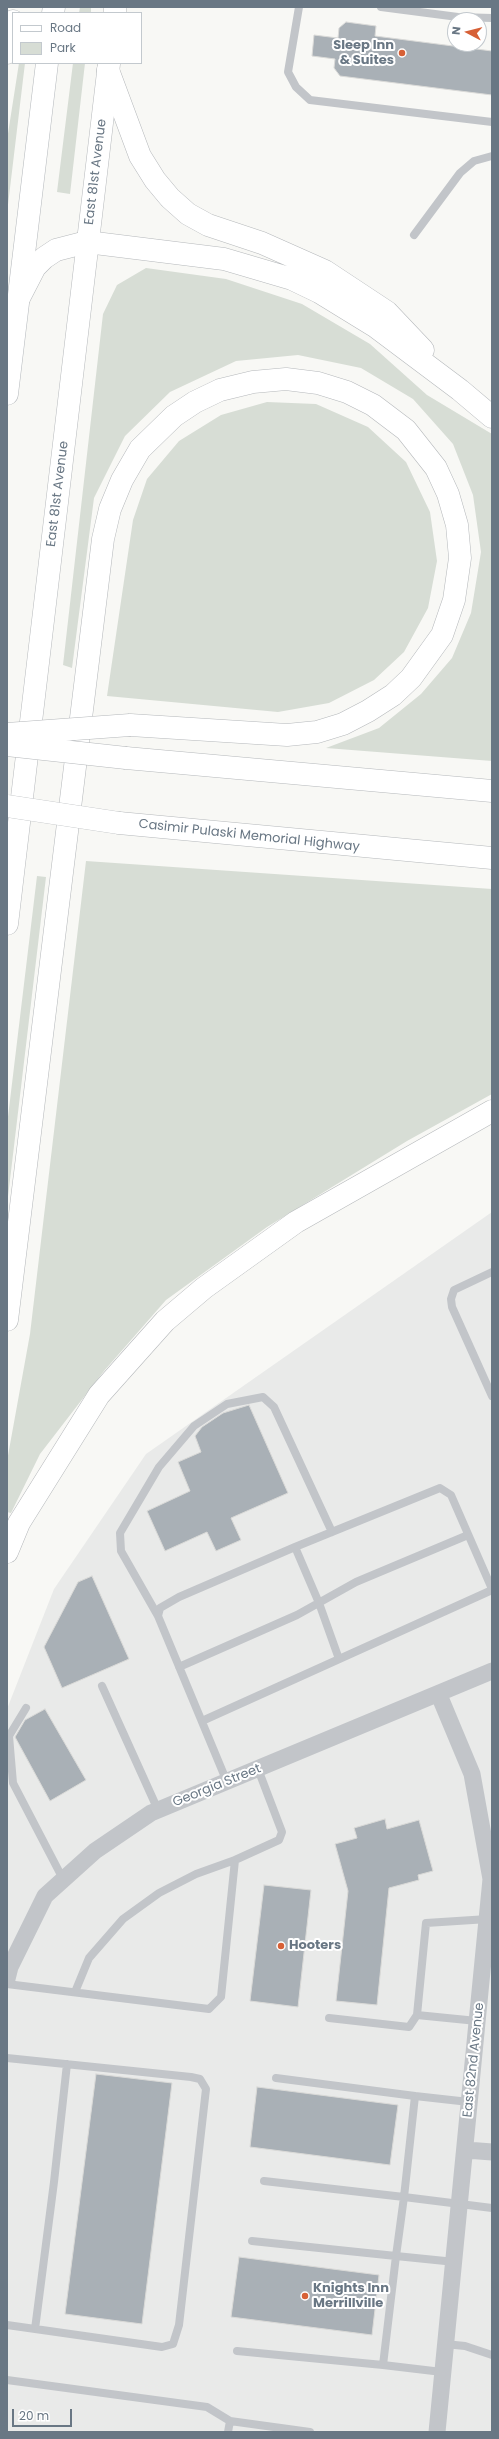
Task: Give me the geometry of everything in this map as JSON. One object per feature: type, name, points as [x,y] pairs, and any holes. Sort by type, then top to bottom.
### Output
[{"type":"main road","points":[[7,54],[12,26]]},
{"type":"main road","points":[[7,394],[47,64]]},
{"type":"main road","points":[[108,67],[140,156],[155,180],[170,198],[188,214],[208,225],[298,258],[354,289],[387,312],[460,390]]},
{"type":"main road","name":"East 81st Avenue","points":[[7,924],[108,67]]},
{"type":"main road","points":[[18,300],[35,267],[44,258],[56,250],[87,242],[224,259],[292,279],[319,292],[376,327],[460,390],[492,418]]},
{"type":"main road","points":[[7,734],[130,725],[287,736],[317,732],[343,724],[368,711],[411,678],[442,635],[454,600],[460,558],[457,525],[448,494],[436,468],[406,430],[373,405],[348,392],[318,383],[286,379],[253,382],[220,390],[196,402],[174,416],[140,449],[122,480],[110,509],[103,539],[7,1320]]},
{"type":"main road","points":[[7,745],[126,758],[492,791]]},
{"type":"main road","name":"Casimir Pulaski Memorial Highway","points":[[7,806],[119,823],[492,858]]},
{"type":"main road","points":[[7,1552],[19,1523],[99,1395],[165,1322],[204,1288],[296,1222],[492,1110]]},
{"type":"street","name":"Georgia Street","points":[[7,1979],[10,1967],[45,1896],[95,1851],[158,1810],[439,1695],[492,1671]]},
{"type":"street","name":"East 82nd Avenue","points":[[437,2432],[466,2150],[469,2102],[491,1879],[491,1869],[472,1774],[439,1695]]},
{"type":"street","points":[[466,2150],[492,2152]]},
{"type":"lane","points":[[298,7],[288,72],[296,87],[310,100],[492,122]]},
{"type":"lane","points":[[381,7],[458,17],[492,18]]},
{"type":"lane","points":[[414,235],[460,173],[474,161],[492,156]]},
{"type":"lane","points":[[492,1272],[454,1290],[451,1299],[452,1307],[492,1396]]},
{"type":"lane","points":[[227,1782],[158,1616],[121,1551],[120,1533],[159,1467],[194,1426],[227,1404],[263,1397],[274,1407],[332,1532]]},
{"type":"lane","points":[[158,1616],[160,1608],[179,1598],[295,1547],[440,1488],[451,1495],[492,1589],[202,1721]]},
{"type":"lane","points":[[179,1667],[297,1616],[356,1582],[468,1535]]},
{"type":"lane","points":[[295,1547],[319,1603],[339,1659]]},
{"type":"lane","points":[[102,1686],[158,1810]]},
{"type":"lane","points":[[26,1708],[9,1736],[12,1783],[63,1879]]},
{"type":"lane","points":[[75,1992],[89,1958],[123,1919],[165,1890],[196,1874],[235,1860],[279,1840],[282,1832],[258,1769]]},
{"type":"lane","points":[[7,1984],[209,2009],[221,1997],[235,1860]]},
{"type":"lane","points":[[329,2018],[409,2027],[417,2015],[426,1923],[488,1919]]},
{"type":"lane","points":[[417,2015],[477,2021]]},
{"type":"lane","points":[[7,2058],[191,2077],[200,2079],[206,2089],[179,2325],[173,2344],[162,2347],[7,2325]]},
{"type":"lane","points":[[35,2329],[54,2182],[67,2064]]},
{"type":"lane","points":[[276,2078],[469,2102]]},
{"type":"lane","points":[[383,2365],[416,2096]]},
{"type":"lane","points":[[264,2181],[492,2208]]},
{"type":"lane","points":[[252,2241],[454,2262]]},
{"type":"lane","points":[[445,2344],[464,2346],[492,2355]]},
{"type":"lane","points":[[237,2351],[442,2372]]},
{"type":"lane","points":[[7,2380],[207,2407],[230,2421],[310,2432]]},
{"type":"lane","points":[[228,2432],[230,2421]]},
{"type":"shaded area","points":[[492,1212],[492,2432],[7,2432],[7,1709],[54,1589],[146,1454]]},
{"type":"green space","points":[[80,7],[91,7],[91,12],[79,12]]},
{"type":"green space","points":[[19,64],[25,64],[7,213],[7,140]]},
{"type":"green space","points":[[73,64],[85,64],[70,194],[57,192]]},
{"type":"green space","points":[[146,268],[226,279],[302,304],[370,344],[427,395],[492,434],[492,761],[326,748],[379,728],[421,694],[452,658],[471,613],[481,552],[473,495],[453,444],[413,399],[361,368],[298,355],[236,361],[170,392],[125,436],[94,498],[72,668],[63,665],[103,314],[117,285]]},
{"type":"green space","points":[[267,402],[316,404],[368,427],[406,462],[430,512],[437,561],[428,608],[404,652],[374,680],[329,703],[278,712],[107,696],[133,520],[147,479],[179,441],[221,415]]},
{"type":"green space","points":[[86,861],[492,889],[492,1094],[407,1141],[267,1227],[166,1300],[104,1371],[40,1454],[11,1513],[7,1512],[7,1461],[30,1334]]},
{"type":"green space","points":[[37,876],[46,877],[7,1205],[7,1125]]},
{"type":"building","name":"Sleep Inn & Suites","points":[[346,22],[376,26],[375,36],[447,45],[447,52],[492,51],[492,95],[340,76],[334,68],[335,59],[312,56],[314,35],[338,38],[339,28]]},
{"type":"building","points":[[249,1405],[288,1493],[231,1518],[241,1540],[216,1551],[207,1532],[165,1551],[147,1511],[190,1491],[178,1462],[201,1452],[195,1436],[202,1427],[223,1413]]},
{"type":"building","points":[[92,1576],[129,1659],[62,1688],[44,1647],[78,1582]]},
{"type":"building","points":[[45,1709],[86,1780],[50,1801],[15,1737],[25,1720]]},
{"type":"building","points":[[385,1819],[387,1829],[419,1820],[433,1871],[418,1875],[419,1880],[389,1888],[377,2005],[336,2001],[348,1891],[335,1844],[357,1838],[354,1828]]},
{"type":"building","name":"Hooters","points":[[264,1885],[311,1890],[298,2007],[250,2001]]},
{"type":"building","points":[[96,2074],[172,2083],[142,2324],[65,2314]]},
{"type":"building","points":[[257,2087],[398,2105],[390,2165],[250,2147]]},
{"type":"building","name":"Knights Inn Merrillville","points":[[239,2257],[379,2275],[372,2335],[231,2317]]},
{"type":"place","name":"Sleep Inn & Suites","points":[[402,53]]},
{"type":"place","name":"Hooters","points":[[281,1946]]},
{"type":"place","name":"Knights Inn Merrillville","points":[[305,2296]]}]
